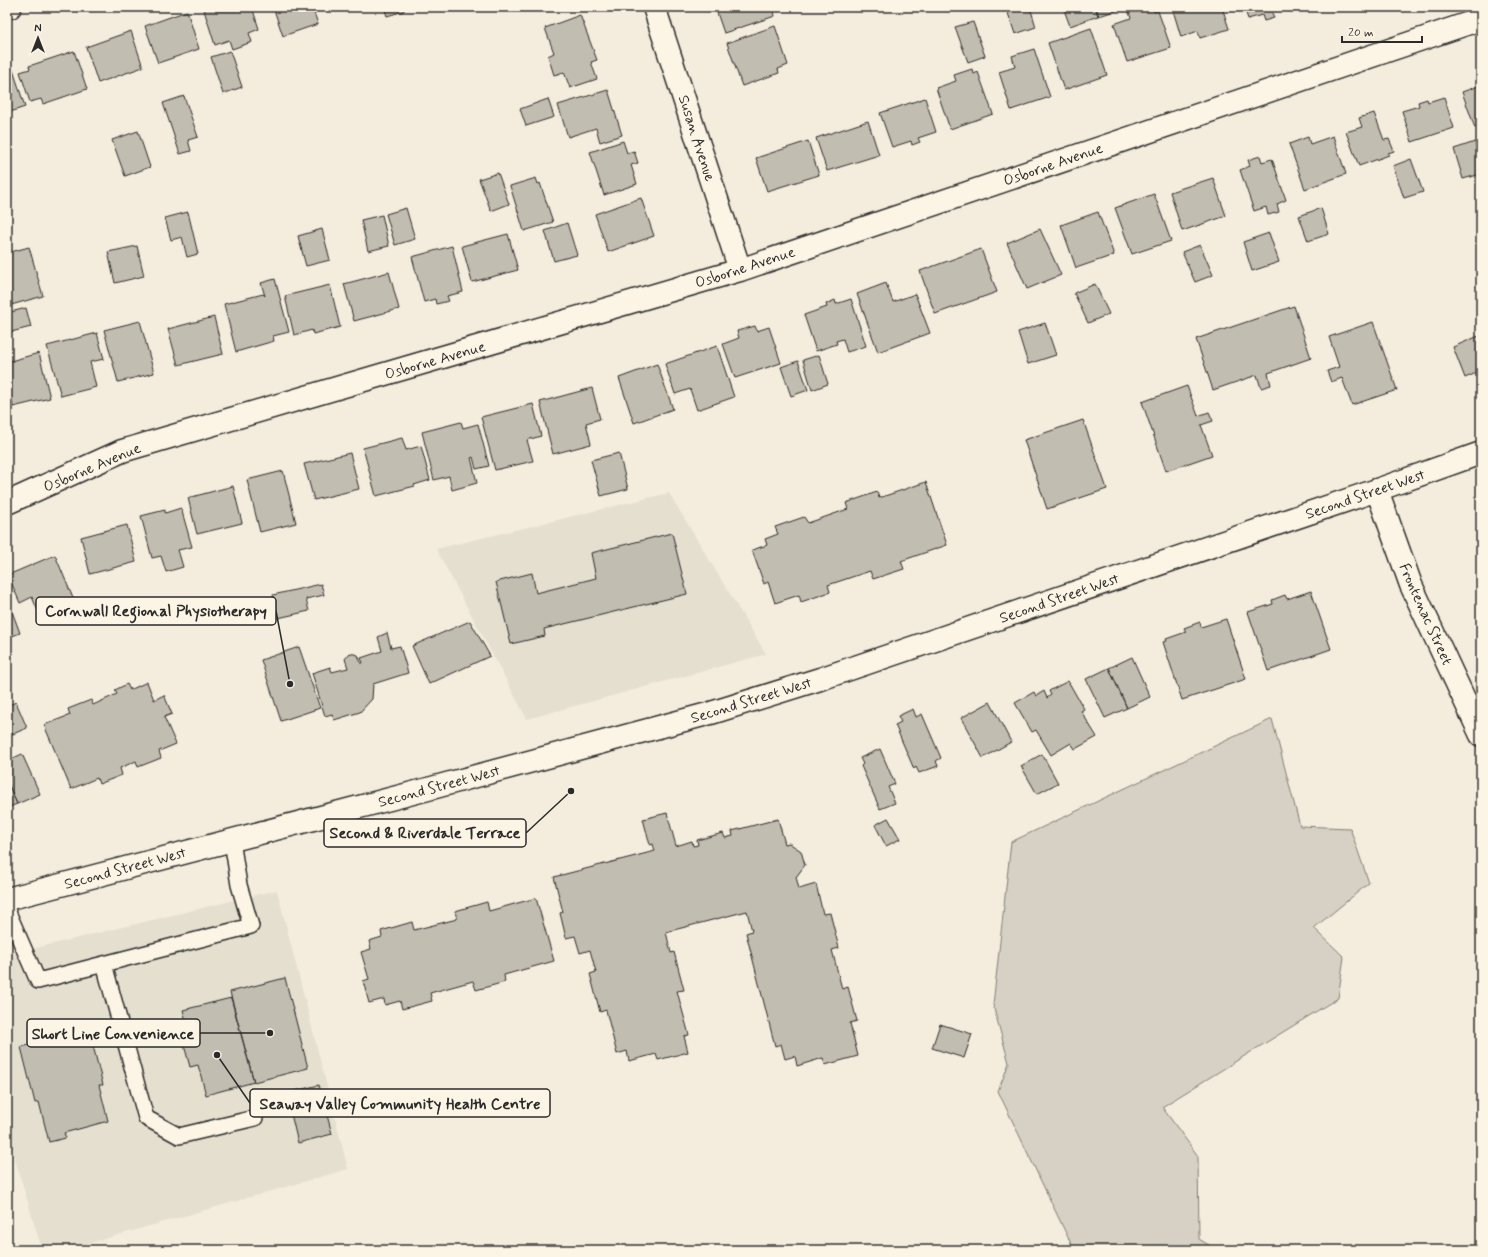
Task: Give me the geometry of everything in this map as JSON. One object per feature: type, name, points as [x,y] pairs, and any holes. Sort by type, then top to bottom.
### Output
[{"type":"street","name":"Susan Avenue","points":[[654,7],[740,270]]},
{"type":"street","name":"Osborne Avenue","points":[[7,503],[122,451],[740,270],[1481,19]]},
{"type":"street","name":"Second Street West","points":[[7,899],[584,748],[711,712],[820,679],[1481,454]]},
{"type":"street","name":"Frontenac Street","points":[[1377,490],[1411,585],[1481,735]]},
{"type":"lane","points":[[7,910],[38,981],[251,926],[239,885],[232,841]]},
{"type":"lane","points":[[104,964],[146,1118],[179,1136],[255,1118]]},
{"type":"shaded area","points":[[669,493],[766,654],[527,719],[436,549]]},
{"type":"shaded area","points":[[1272,719],[1300,826],[1350,828],[1369,883],[1314,928],[1344,957],[1338,998],[1162,1107],[1198,1156],[1199,1239],[1217,1250],[1074,1250],[998,1091],[1009,1063],[993,1005],[1011,842]]},
{"type":"shaded area","points":[[277,890],[348,1169],[66,1250],[42,1250],[7,1132],[7,955]]},
{"type":"building","points":[[203,7],[252,7],[259,29],[249,33],[252,42],[232,49],[229,40],[215,45]]},
{"type":"building","points":[[273,7],[312,7],[318,24],[283,36]]},
{"type":"building","points":[[384,7],[403,7],[404,11],[387,16]]},
{"type":"building","points":[[715,7],[773,7],[775,16],[724,33]]},
{"type":"building","points":[[1006,7],[1030,7],[1036,27],[1015,34]]},
{"type":"building","points":[[1063,7],[1095,7],[1098,16],[1070,26]]},
{"type":"building","points":[[1096,7],[1117,7],[1118,10],[1099,16]]},
{"type":"building","points":[[1136,7],[1153,7],[1154,12],[1158,11],[1171,48],[1127,62],[1114,24],[1131,18],[1128,10]]},
{"type":"building","points":[[1172,7],[1222,7],[1229,29],[1200,38],[1198,31],[1181,37]]},
{"type":"building","points":[[1244,7],[1281,7],[1271,10],[1274,18],[1264,21],[1262,15],[1248,19]]},
{"type":"building","points":[[187,11],[199,49],[158,63],[145,26]]},
{"type":"building","points":[[580,15],[597,60],[591,62],[597,79],[570,88],[564,72],[554,75],[548,56],[554,53],[545,28]]},
{"type":"building","points":[[973,22],[985,56],[968,62],[955,27]]},
{"type":"building","points":[[775,26],[788,65],[778,69],[779,73],[742,86],[727,43]]},
{"type":"building","points":[[1091,28],[1107,75],[1064,90],[1048,43]]},
{"type":"building","points":[[131,31],[143,67],[98,83],[86,47]]},
{"type":"building","points":[[1034,49],[1050,97],[1011,110],[999,72],[1015,67],[1012,56]]},
{"type":"building","points":[[74,51],[87,89],[43,104],[41,99],[30,102],[20,72],[30,69],[29,66]]},
{"type":"building","points":[[230,51],[242,87],[223,94],[211,57]]},
{"type":"building","points":[[972,69],[974,74],[978,72],[993,114],[950,129],[936,88],[956,81],[954,75]]},
{"type":"building","points":[[13,70],[25,107],[7,113],[7,72]]},
{"type":"building","points":[[1481,85],[1481,126],[1475,128],[1462,92]]},
{"type":"building","points":[[608,90],[622,135],[600,142],[596,128],[568,137],[558,105]]},
{"type":"building","points":[[184,96],[198,137],[188,140],[191,151],[180,154],[163,103]]},
{"type":"building","points":[[1444,97],[1454,128],[1412,142],[1402,111],[1419,106],[1418,102],[1427,99],[1428,102]]},
{"type":"building","points":[[925,98],[936,132],[918,138],[920,142],[912,145],[911,141],[892,147],[880,113]]},
{"type":"building","points":[[548,99],[554,117],[526,126],[520,109]]},
{"type":"building","points":[[1374,113],[1384,140],[1389,139],[1394,151],[1388,153],[1389,155],[1359,166],[1346,132],[1362,127],[1359,118]]},
{"type":"building","points":[[868,121],[879,155],[827,171],[816,138]]},
{"type":"building","points":[[138,131],[150,167],[125,176],[112,140]]},
{"type":"building","points":[[1333,136],[1346,174],[1305,189],[1289,144],[1308,137],[1310,144]]},
{"type":"building","points":[[623,141],[627,153],[634,151],[638,163],[631,165],[637,184],[604,195],[590,152]]},
{"type":"building","points":[[808,141],[819,175],[767,191],[756,158]]},
{"type":"building","points":[[1475,142],[1481,162],[1481,174],[1463,179],[1454,149]]},
{"type":"building","points":[[1260,156],[1262,162],[1272,159],[1286,200],[1277,204],[1279,212],[1268,215],[1266,207],[1254,211],[1240,170],[1250,166],[1248,160]]},
{"type":"building","points":[[1411,159],[1423,192],[1404,198],[1393,166]]},
{"type":"building","points":[[498,173],[509,204],[491,211],[479,179]]},
{"type":"building","points":[[536,178],[538,184],[540,183],[553,222],[524,231],[510,186]]},
{"type":"building","points":[[1213,178],[1226,216],[1182,231],[1170,192]]},
{"type":"building","points":[[1154,194],[1171,241],[1132,254],[1115,208]]},
{"type":"building","points":[[641,198],[654,236],[608,252],[595,214]]},
{"type":"building","points":[[406,208],[415,239],[395,245],[386,214]]},
{"type":"building","points":[[1321,208],[1329,234],[1308,241],[1299,216]]},
{"type":"building","points":[[188,212],[198,254],[187,257],[182,237],[171,240],[165,218]]},
{"type":"building","points":[[1098,212],[1114,255],[1076,268],[1061,225]]},
{"type":"building","points":[[382,215],[389,246],[368,251],[361,220]]},
{"type":"building","points":[[567,223],[577,255],[554,261],[545,231]]},
{"type":"building","points":[[322,229],[330,260],[306,266],[298,236]]},
{"type":"building","points":[[1040,229],[1061,275],[1027,289],[1007,243]]},
{"type":"building","points":[[1269,233],[1279,262],[1252,271],[1243,242]]},
{"type":"building","points":[[508,234],[518,270],[472,282],[462,246]]},
{"type":"building","points":[[1200,245],[1213,275],[1195,282],[1182,252]]},
{"type":"building","points":[[137,246],[144,276],[115,283],[108,252]]},
{"type":"building","points":[[452,246],[463,292],[447,296],[449,301],[436,304],[435,299],[424,302],[412,257]]},
{"type":"building","points":[[29,247],[43,296],[11,305],[7,292],[7,253]]},
{"type":"building","points":[[981,249],[997,292],[935,314],[920,271]]},
{"type":"building","points":[[389,272],[399,309],[354,321],[344,284]]},
{"type":"building","points":[[275,279],[289,332],[273,336],[274,341],[236,352],[224,304],[263,294],[265,296],[261,283]]},
{"type":"building","points":[[886,283],[893,302],[915,294],[930,333],[878,352],[857,294]]},
{"type":"building","points":[[1095,284],[1109,314],[1088,323],[1074,293]]},
{"type":"building","points":[[330,285],[340,327],[313,334],[312,330],[294,335],[285,296]]},
{"type":"building","points":[[851,299],[866,346],[847,352],[843,339],[836,341],[837,344],[816,351],[804,315],[827,307],[826,304],[835,300],[836,304]]},
{"type":"building","points":[[1294,306],[1311,358],[1268,373],[1271,385],[1261,388],[1257,375],[1213,390],[1196,339]]},
{"type":"building","points":[[26,308],[31,327],[7,333],[7,313]]},
{"type":"building","points":[[214,317],[223,354],[178,365],[168,329]]},
{"type":"building","points":[[140,321],[154,373],[118,382],[104,330]]},
{"type":"building","points":[[1373,322],[1397,390],[1352,405],[1342,378],[1331,382],[1327,371],[1339,367],[1329,337]]},
{"type":"building","points":[[1045,323],[1056,355],[1028,364],[1018,332]]},
{"type":"building","points":[[755,326],[757,331],[769,327],[781,363],[735,378],[723,344],[739,338],[737,331]]},
{"type":"building","points":[[97,333],[104,359],[90,362],[96,387],[61,396],[47,346]]},
{"type":"building","points":[[1481,335],[1481,371],[1465,378],[1453,347]]},
{"type":"building","points":[[717,346],[734,397],[697,410],[690,389],[675,394],[665,364]]},
{"type":"building","points":[[39,353],[50,398],[13,407],[7,384],[7,362]]},
{"type":"building","points":[[819,355],[828,384],[812,390],[803,360]]},
{"type":"building","points":[[798,361],[808,390],[791,396],[781,367]]},
{"type":"building","points":[[657,364],[673,409],[634,423],[619,378]]},
{"type":"building","points":[[1187,386],[1198,416],[1209,412],[1213,421],[1201,425],[1212,455],[1166,471],[1142,402]]},
{"type":"building","points":[[592,388],[600,419],[586,423],[591,444],[553,454],[540,402]]},
{"type":"building","points":[[533,404],[541,436],[527,440],[533,461],[495,470],[481,417]]},
{"type":"building","points":[[1083,420],[1107,489],[1047,509],[1024,440]]},
{"type":"building","points":[[461,422],[463,428],[478,424],[489,466],[476,469],[473,457],[471,458],[477,483],[452,490],[449,476],[434,480],[422,432]]},
{"type":"building","points":[[402,438],[406,450],[421,446],[430,480],[414,485],[415,486],[376,496],[363,448]]},
{"type":"building","points":[[350,453],[359,489],[314,500],[304,464]]},
{"type":"building","points":[[619,453],[628,489],[601,496],[591,460]]},
{"type":"building","points":[[283,471],[296,523],[260,532],[247,480]]},
{"type":"building","points":[[926,482],[947,545],[901,561],[904,569],[873,579],[870,571],[828,585],[830,592],[801,602],[799,595],[775,603],[768,582],[764,584],[752,550],[767,545],[765,539],[778,534],[775,527],[804,517],[808,523],[848,509],[846,503],[877,492],[879,498]]},
{"type":"building","points":[[233,486],[242,523],[197,534],[188,498]]},
{"type":"building","points":[[181,508],[192,547],[178,550],[183,567],[166,572],[161,556],[152,558],[141,516],[165,510],[165,513]]},
{"type":"building","points":[[127,525],[136,562],[90,574],[81,537]]},
{"type":"building","points":[[672,533],[687,594],[544,629],[545,636],[511,644],[496,582],[532,573],[536,593],[596,578],[591,553]]},
{"type":"building","points":[[55,555],[75,603],[41,618],[32,597],[20,603],[8,575]]},
{"type":"building","points":[[321,584],[324,595],[306,599],[309,611],[278,618],[273,595]]},
{"type":"building","points":[[1311,591],[1331,649],[1268,671],[1248,612],[1273,604],[1272,600],[1285,595],[1287,599]]},
{"type":"building","points":[[7,598],[20,633],[7,638]]},
{"type":"building","points":[[1226,619],[1246,679],[1182,700],[1163,642],[1167,641],[1166,639],[1186,632],[1184,628],[1200,622],[1201,627]]},
{"type":"building","points":[[470,621],[490,656],[429,684],[412,646]]},
{"type":"building","points":[[387,633],[391,648],[400,646],[408,673],[373,684],[372,699],[360,712],[334,720],[332,714],[325,716],[312,673],[330,667],[332,672],[348,668],[345,659],[350,653],[358,655],[361,663],[363,663],[361,658],[382,651],[378,637]]},
{"type":"building","points":[[299,647],[320,708],[281,721],[261,660]]},
{"type":"building","points":[[1132,657],[1150,697],[1127,708],[1109,668]]},
{"type":"building","points":[[1109,668],[1127,708],[1105,718],[1086,679]]},
{"type":"building","points":[[1068,681],[1084,709],[1081,711],[1097,737],[1075,749],[1071,743],[1051,755],[1036,730],[1032,732],[1015,703],[1034,692],[1036,696],[1044,691],[1047,698],[1051,695],[1049,691]]},
{"type":"building","points":[[147,682],[154,700],[164,695],[172,714],[164,717],[176,744],[159,751],[161,758],[138,767],[136,761],[120,768],[122,775],[99,784],[97,778],[71,789],[44,725],[70,715],[68,709],[91,700],[93,705],[117,694],[115,690],[127,684],[130,690]]},
{"type":"building","points":[[16,702],[27,728],[8,736],[7,706]]},
{"type":"building","points":[[990,702],[1011,742],[983,758],[961,718]]},
{"type":"building","points":[[913,709],[916,717],[922,714],[941,758],[936,761],[938,766],[919,773],[916,767],[914,769],[895,725],[901,722],[898,716]]},
{"type":"building","points":[[880,749],[895,784],[888,787],[895,803],[880,809],[861,766],[863,764],[860,758]]},
{"type":"building","points":[[22,754],[40,794],[17,804],[7,781],[7,761]]},
{"type":"building","points":[[1042,754],[1058,783],[1037,794],[1021,766]]},
{"type":"building","points":[[7,781],[17,804],[7,808]]},
{"type":"building","points":[[667,813],[676,846],[692,841],[693,846],[698,845],[697,840],[723,833],[725,838],[733,836],[732,831],[778,819],[785,844],[789,843],[801,851],[805,865],[796,877],[799,889],[816,884],[823,914],[830,913],[839,948],[832,950],[842,989],[848,987],[857,1021],[850,1023],[858,1056],[825,1065],[823,1058],[797,1066],[795,1056],[785,1059],[781,1044],[775,1046],[746,933],[752,931],[747,911],[666,932],[671,953],[674,952],[684,990],[677,991],[689,1035],[684,1036],[688,1052],[658,1060],[656,1054],[629,1061],[627,1051],[617,1054],[606,1010],[600,1012],[590,974],[596,972],[590,950],[580,953],[575,936],[566,938],[560,913],[563,912],[554,877],[655,851],[653,844],[650,845],[643,819]]},
{"type":"building","points":[[888,818],[900,839],[886,846],[875,825]]},
{"type":"building","points":[[536,898],[554,961],[504,975],[505,982],[476,990],[473,981],[430,993],[432,1001],[402,1009],[400,1001],[385,1005],[384,999],[369,1003],[363,981],[369,979],[361,952],[371,949],[369,941],[382,937],[381,931],[412,922],[414,930],[457,919],[455,911],[487,902],[489,911]]},
{"type":"building","points":[[285,978],[308,1068],[254,1082],[230,992]]},
{"type":"building","points":[[231,998],[254,1082],[206,1095],[198,1065],[190,1067],[184,1045],[192,1043],[183,1010]]},
{"type":"building","points":[[940,1024],[972,1034],[964,1058],[932,1048]]},
{"type":"building","points":[[57,1029],[60,1037],[89,1030],[103,1085],[99,1085],[108,1121],[64,1133],[66,1138],[49,1142],[39,1102],[35,1103],[21,1047],[49,1040],[47,1032]]},
{"type":"building","points":[[319,1085],[332,1134],[298,1143],[286,1093]]},
{"type":"place","name":"Cornwall Regional Physiotherapy","points":[[290,684]]},
{"type":"place","name":"Second & Riverdale Terrace","points":[[571,791]]},
{"type":"place","name":"Short Line Convenience","points":[[270,1033]]},
{"type":"place","name":"Seaway Valley Community Health Centre","points":[[217,1055]]}]
